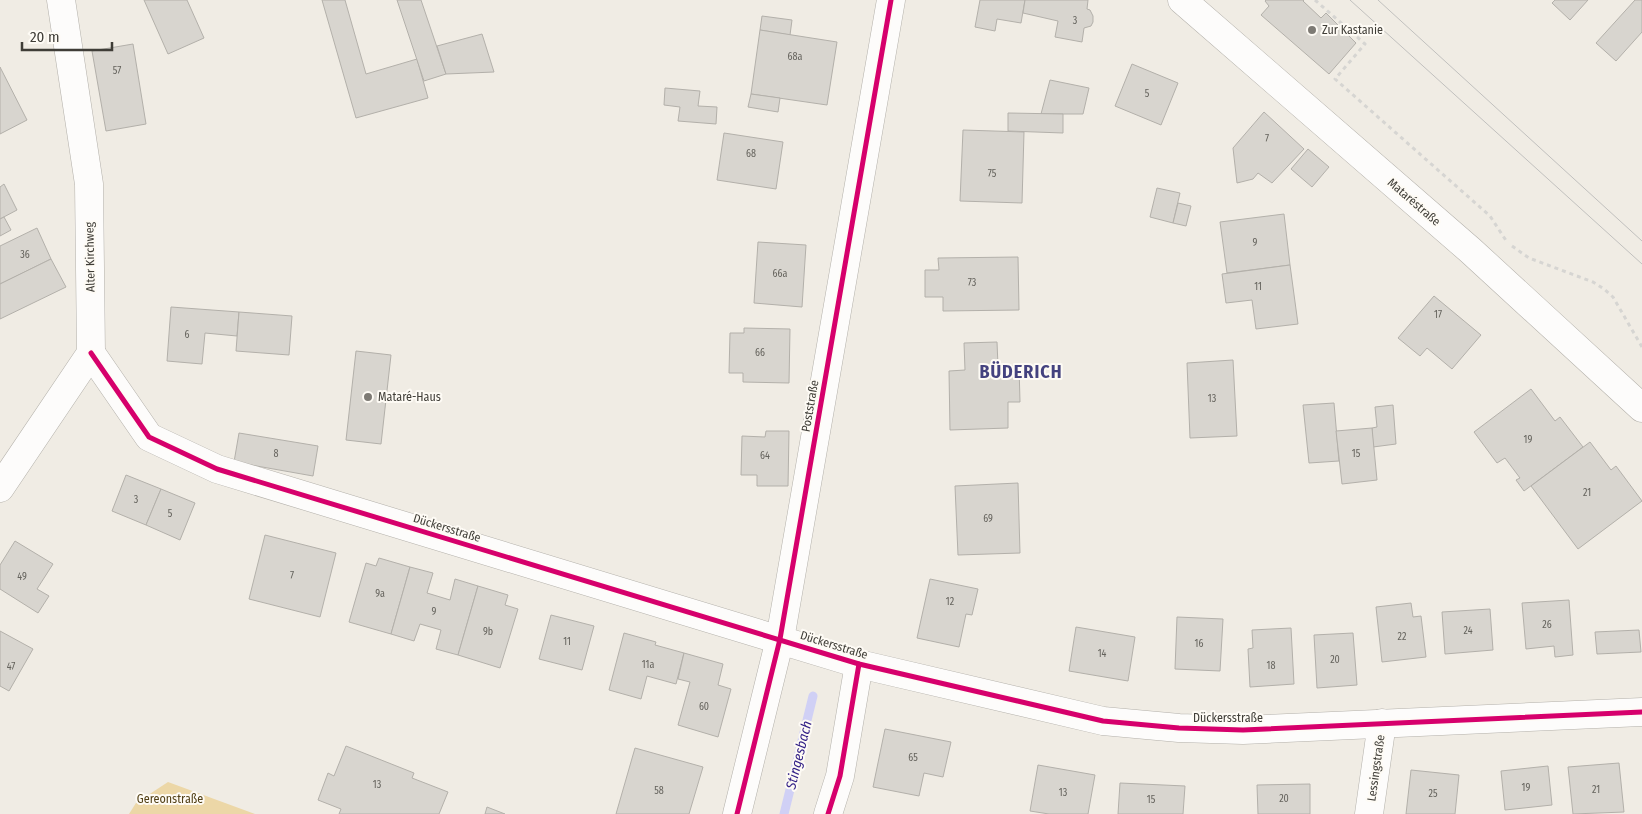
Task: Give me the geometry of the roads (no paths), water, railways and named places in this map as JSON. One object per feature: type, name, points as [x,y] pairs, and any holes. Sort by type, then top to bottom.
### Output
[{"type":"street","name":"Alter Kirchweg","points":[[61,0],[89,184],[91,353]]},
{"type":"street","name":"Poststraße","points":[[737,814],[780,639],[891,0]]},
{"type":"street","name":"Mataréstraße","points":[[1182,0],[1470,250],[1642,408]]},
{"type":"street","points":[[0,488],[91,353]]},
{"type":"street","name":"Dückersstraße","points":[[91,353],[149,437],[218,469],[859,664],[1103,721],[1179,728],[1242,730],[1642,712]]},
{"type":"street","points":[[828,814],[840,776],[859,664]]},
{"type":"street","name":"Lessingstraße","points":[[1369,814],[1382,723]]},
{"type":"waterway","name":"Stingesbach","points":[[784,814],[813,696]]},
{"type":"tram line","points":[[1350,0],[1642,264]]},
{"type":"tram line","points":[[1378,0],[1642,241]]},
{"type":"place","name":"Zur Kastanie","points":[[1312,30]]},
{"type":"place","name":"Mataré-Haus","points":[[368,397]]},
{"type":"district","name":"BÜDERICH","points":[[1021,372]]},
{"type":"park label","name":"Gereonstraße","points":[[170,799]]}]
